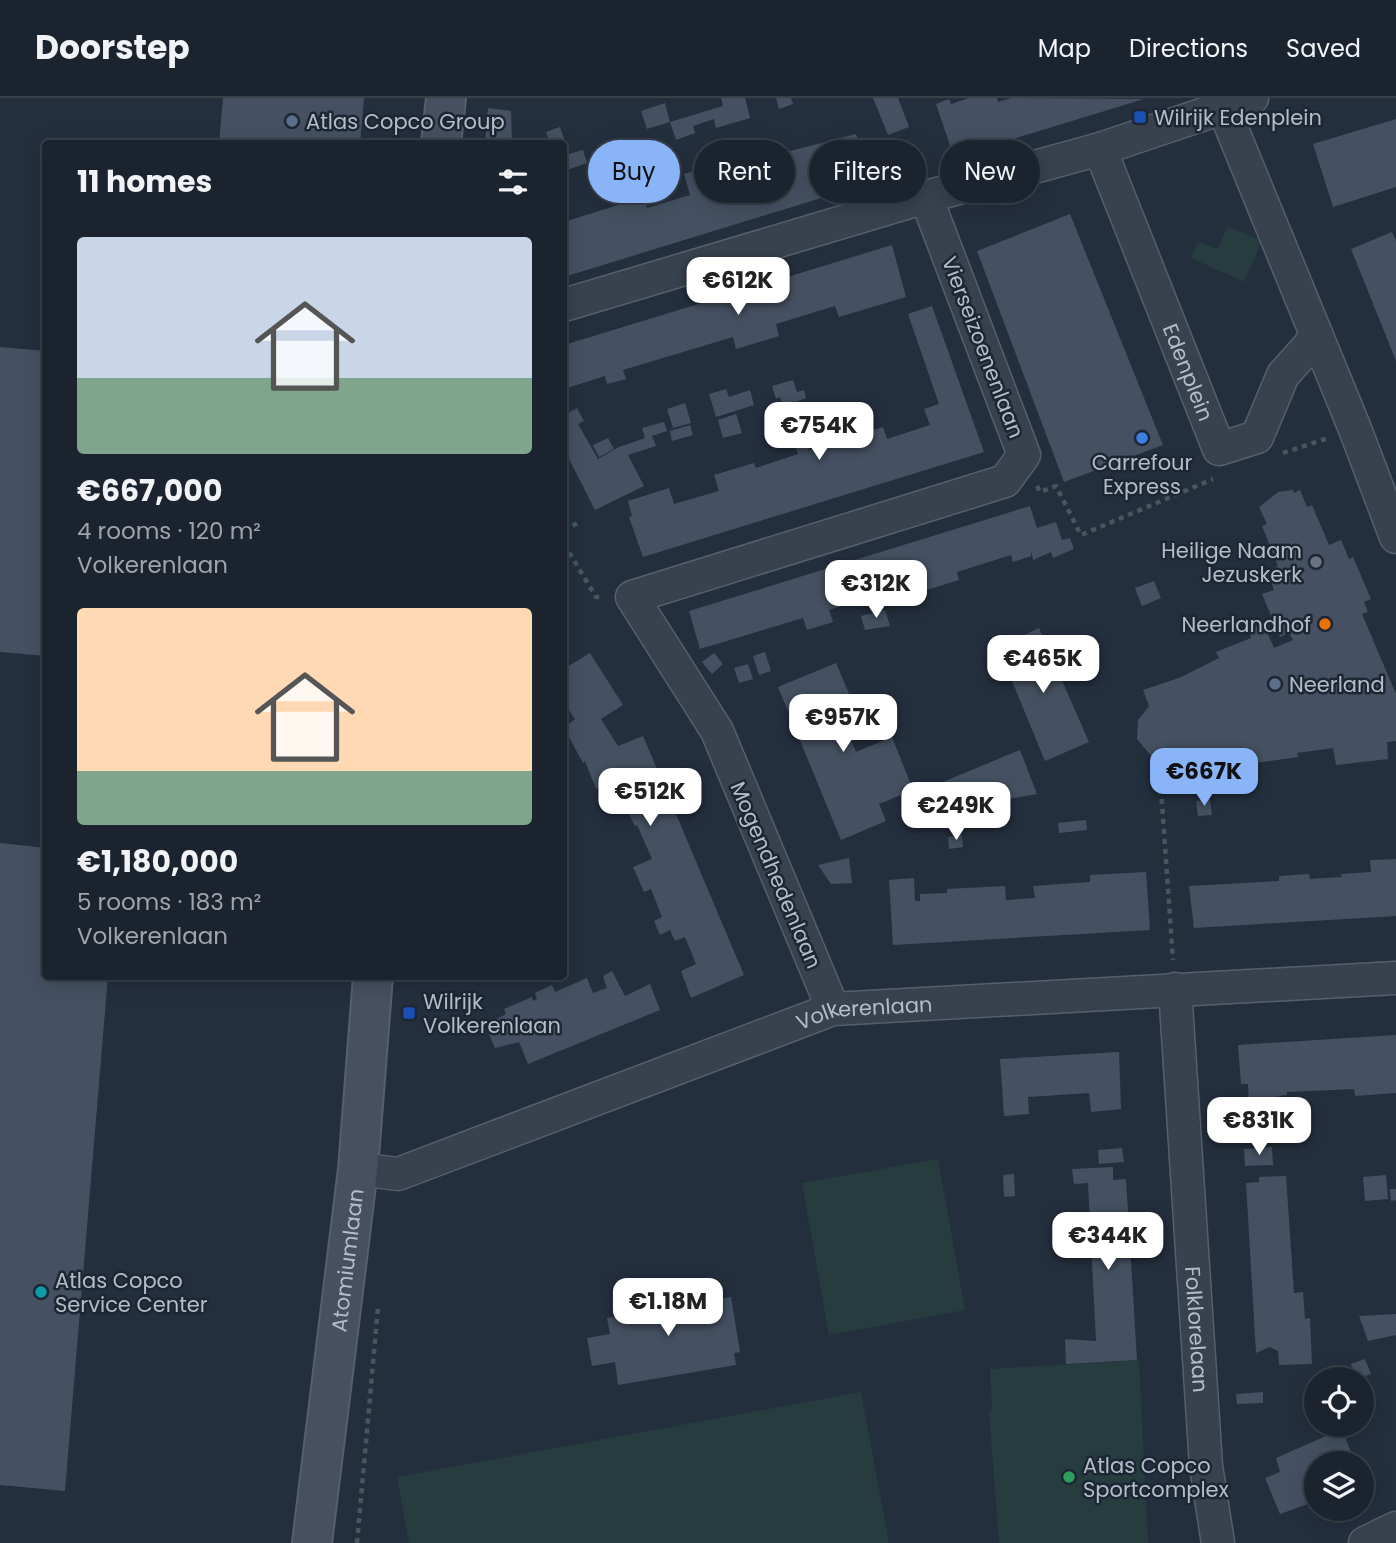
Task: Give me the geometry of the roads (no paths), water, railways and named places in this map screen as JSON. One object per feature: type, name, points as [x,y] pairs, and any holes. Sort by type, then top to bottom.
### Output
[{"type":"street","points":[[442,140],[446,98]]},
{"type":"street","points":[[926,197],[1100,149],[1238,102],[1317,337],[1396,537]]},
{"type":"street","name":"Edenplein","points":[[1100,149],[1219,449],[1257,437],[1283,375],[1317,337]]},
{"type":"street","name":"Vierseizoenenlaan","points":[[632,597],[1005,481],[1024,455],[926,197]]},
{"type":"street","points":[[567,304],[906,203]]},
{"type":"street","name":"Mogendhedenlaan","points":[[632,597],[717,731],[833,1009]]},
{"type":"street","name":"Volkerenlaan","points":[[358,1169],[398,1174],[833,1009],[1396,978]]},
{"type":"street","name":"Atomiumlaan","points":[[312,1543],[358,1169],[373,980]]},
{"type":"street","name":"Folklorelaan","points":[[1175,989],[1206,1466],[1218,1543]]},
{"type":"street","points":[[1365,1543],[1396,1528]]},
{"type":"place","name":"Wilrijk Edenplein","points":[[1140,117]]},
{"type":"place","name":"Atlas Copco Group","points":[[292,121]]},
{"type":"place","name":"Carrefour Express","points":[[1142,438]]},
{"type":"place","name":"Heilige Naam Jezuskerk","points":[[1316,562]]},
{"type":"place","name":"Neerlandhof","points":[[1325,624]]},
{"type":"place","name":"Neerland","points":[[1275,684]]},
{"type":"place","name":"Wilrijk Volkerenlaan","points":[[409,1013]]},
{"type":"place","name":"Atlas Copco Service Center","points":[[41,1292]]},
{"type":"place","name":"Atlas Copco Sportcomplex","points":[[1069,1477]]}]
